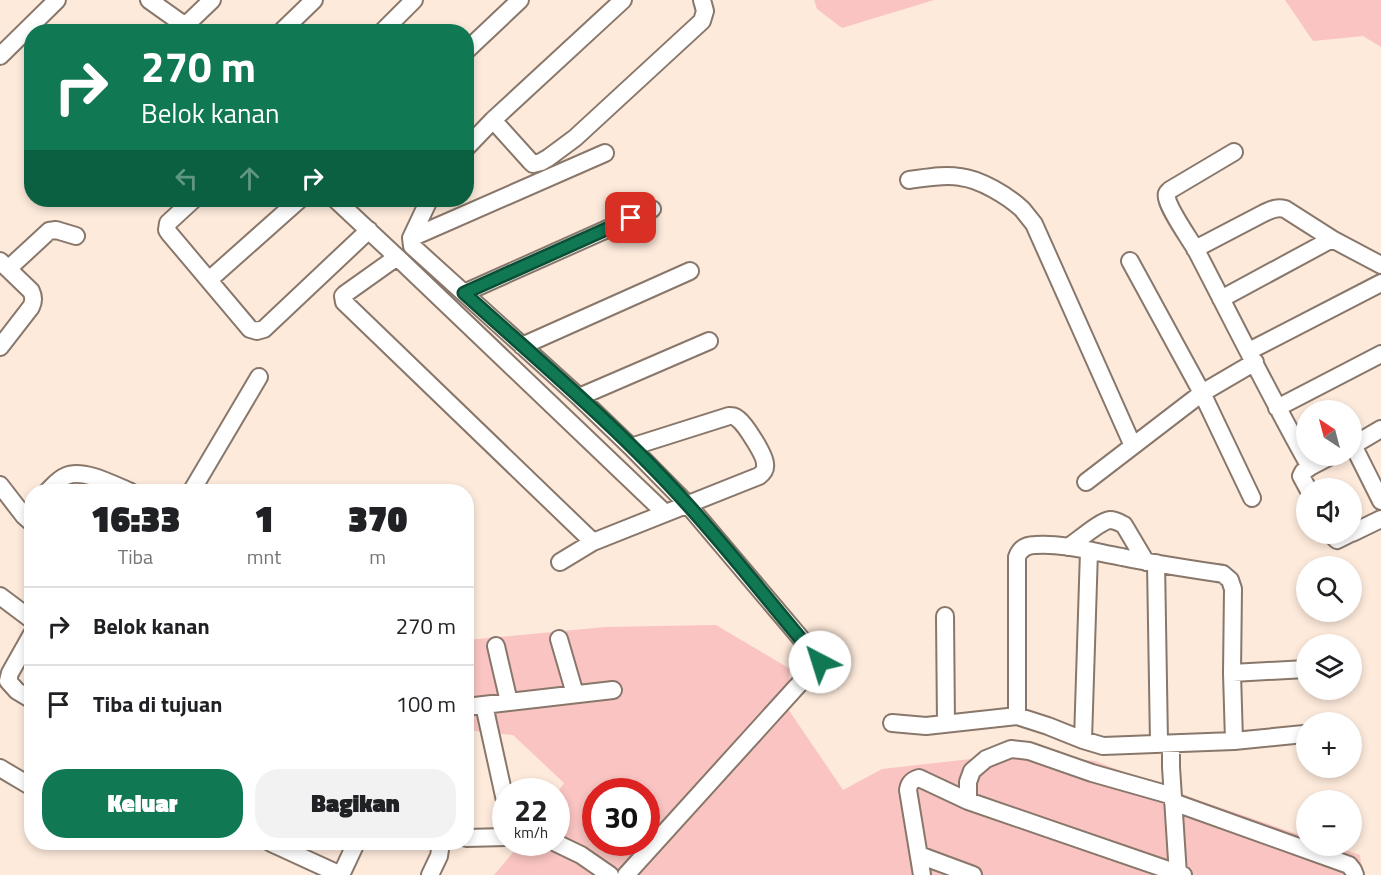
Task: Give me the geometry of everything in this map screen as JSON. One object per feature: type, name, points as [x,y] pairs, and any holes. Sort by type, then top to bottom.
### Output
[{"type":"street","points":[[33,24],[57,0]]},
{"type":"street","points":[[149,0],[184,24]]},
{"type":"street","points":[[193,24],[212,0]]},
{"type":"street","points":[[294,24],[314,0]]},
{"type":"street","points":[[390,24],[414,0]]},
{"type":"street","points":[[474,43],[520,0]]},
{"type":"street","points":[[474,140],[623,0]]},
{"type":"street","points":[[493,120],[533,164],[541,162],[575,138],[702,21],[705,10],[702,0]]},
{"type":"street","points":[[0,56],[24,32]]},
{"type":"street","points":[[1234,152],[1167,192],[1167,196],[1310,467],[1303,472],[1302,478]]},
{"type":"street","points":[[411,238],[605,153]]},
{"type":"street","points":[[909,180],[961,177],[982,183],[1022,209],[1034,224],[1133,446]]},
{"type":"street","points":[[185,207],[168,223],[167,230],[250,329],[257,331],[264,329],[369,230]]},
{"type":"street","points":[[209,280],[291,207]]},
{"type":"street","points":[[344,207],[675,509],[820,662],[626,875]]},
{"type":"street","points":[[426,207],[411,238],[412,246],[631,447],[675,509]]},
{"type":"street","points":[[1195,249],[1279,207],[1381,265]]},
{"type":"street","points":[[464,293],[652,209]]},
{"type":"street","points":[[0,347],[34,302],[30,291],[4,265],[49,231],[56,230],[76,236]]},
{"type":"street","points":[[1221,299],[1332,239]]},
{"type":"street","points":[[397,257],[345,294],[344,302],[593,542]]},
{"type":"street","points":[[1130,261],[1202,393],[1252,498]]},
{"type":"street","points":[[522,346],[690,271]]},
{"type":"street","points":[[1086,482],[1252,357],[1381,283]]},
{"type":"street","points":[[579,397],[709,341]]},
{"type":"street","points":[[1277,408],[1381,354]]},
{"type":"street","points":[[196,484],[259,376]]},
{"type":"street","points":[[560,562],[593,542],[759,476],[765,470],[765,460],[749,432],[740,420],[729,416],[631,447]]},
{"type":"street","points":[[1362,439],[1381,429]]},
{"type":"street","points":[[1362,464],[1381,501]]},
{"type":"street","points":[[56,484],[65,476],[75,473],[110,484]]},
{"type":"street","points":[[3,496],[24,512]]},
{"type":"street","points":[[922,875],[908,790],[911,782],[919,778],[968,801],[1179,874],[1151,562],[1124,525],[1110,520],[1102,523],[1068,547]]},
{"type":"street","points":[[1362,530],[1379,525]]},
{"type":"street","points":[[1017,716],[1017,557],[1023,548],[1033,544],[1068,547],[1223,574],[1230,580],[1233,589],[1234,741]]},
{"type":"street","points":[[1083,740],[1089,551]]},
{"type":"street","points":[[0,596],[24,614]]},
{"type":"street","points":[[945,616],[946,724]]},
{"type":"street","points":[[559,639],[575,694]]},
{"type":"street","points":[[496,646],[509,702]]},
{"type":"street","points":[[24,648],[8,681],[24,695]]},
{"type":"street","points":[[1232,673],[1296,670]]},
{"type":"street","points":[[474,707],[614,690]]},
{"type":"street","points":[[484,705],[500,778]]},
{"type":"street","points":[[892,723],[926,726],[1017,716],[1103,746],[1168,752],[1234,741],[1296,735]]},
{"type":"street","points":[[968,801],[968,782],[972,771],[986,759],[1011,749],[1029,751],[1173,799],[1348,865],[1354,875]]},
{"type":"street","points":[[0,768],[24,783]]},
{"type":"street","points":[[474,838],[492,837]]},
{"type":"street","points":[[286,850],[341,875],[353,850]]},
{"type":"street","points":[[430,875],[440,850]]},
{"type":"street","points":[[570,850],[610,875]]},
{"type":"street","points":[[919,855],[973,875]]},
{"type":"shaded area","points":[[814,0],[934,0],[842,28],[817,9]]},
{"type":"shaded area","points":[[1285,0],[1381,0],[1381,47],[1363,36],[1313,41]]},
{"type":"shaded area","points":[[716,625],[790,669],[786,706],[843,790],[882,769],[1015,754],[1095,761],[1296,834],[1296,856],[1360,856],[1362,875],[494,875],[510,856],[570,856],[570,778],[559,778],[513,735],[474,731],[474,639],[605,627]]},
{"type":"route","points":[[631,218],[464,293],[592,410],[688,505],[820,662]]}]
